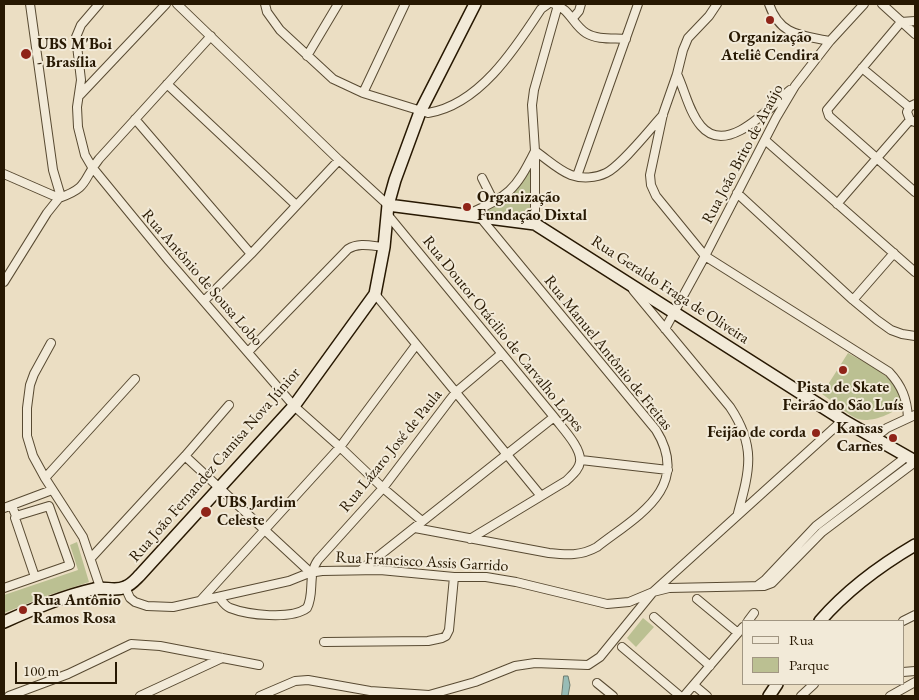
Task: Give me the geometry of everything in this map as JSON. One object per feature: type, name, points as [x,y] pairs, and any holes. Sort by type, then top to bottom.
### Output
[{"type":"main road","name":"Rua João Fernandez Camisa Nova Júnior","points":[[124,588],[140,576],[294,406],[375,294],[384,247],[388,209],[398,171],[420,112],[475,4]]},
{"type":"main road","name":"Rua Geraldo Fraga de Oliveira","points":[[388,209],[400,207],[468,214],[535,224],[843,420],[912,460]]},
{"type":"main road","points":[[821,620],[830,609],[853,589],[915,545]]},
{"type":"main road","points":[[4,622],[50,602],[103,590],[124,588]]},
{"type":"main road","points":[[4,628],[103,590]]},
{"type":"main road","points":[[769,696],[776,685]]},
{"type":"street","points":[[30,4],[53,170],[60,198]]},
{"type":"street","name":"Rua Antônio de Sousa Lobo","points":[[99,4],[81,25],[76,37],[81,80],[77,107],[78,127],[85,155],[92,167],[112,194],[294,406],[383,488],[422,521]]},
{"type":"street","points":[[80,96],[166,4]]},
{"type":"street","name":"Rua Doutor Otácilio de Carvalho Lopes","points":[[177,4],[388,209],[501,354],[573,441],[581,460]]},
{"type":"street","points":[[265,4],[267,12],[280,30],[333,80],[420,112],[428,113],[436,112],[467,97],[482,84],[512,51],[541,9],[548,4]]},
{"type":"street","points":[[307,56],[338,4]]},
{"type":"street","points":[[363,92],[405,4]]},
{"type":"street","points":[[535,224],[535,152],[532,105],[556,4],[564,8],[581,29],[592,36],[626,38]]},
{"type":"street","points":[[573,18],[579,11],[581,4]]},
{"type":"street","points":[[577,176],[638,4]]},
{"type":"street","points":[[717,4],[686,43],[663,114],[650,175],[651,185],[656,196],[705,256],[890,372],[903,391],[912,416],[887,428],[873,438]]},
{"type":"street","points":[[770,4],[772,13],[778,22],[790,32],[830,41]]},
{"type":"street","name":"Rua João Brito de Araújo","points":[[665,329],[795,86],[830,41],[864,4]]},
{"type":"street","points":[[882,4],[915,34]]},
{"type":"street","points":[[915,21],[902,22],[827,110],[829,116],[915,192]]},
{"type":"street","points":[[4,282],[48,213],[60,198],[76,192],[81,187],[92,167],[211,36]]},
{"type":"street","points":[[837,204],[877,158],[913,121],[907,112],[912,105],[862,68]]},
{"type":"street","points":[[677,74],[691,110],[698,122],[708,132],[717,136],[731,135],[742,130],[795,86]]},
{"type":"street","points":[[167,84],[296,205]]},
{"type":"street","points":[[535,152],[564,171],[577,176],[599,176],[611,170],[663,114]]},
{"type":"street","points":[[135,119],[251,254]]},
{"type":"street","points":[[765,140],[915,272]]},
{"type":"street","points":[[468,214],[505,196],[518,182],[535,152]]},
{"type":"street","points":[[204,301],[339,160]]},
{"type":"street","points":[[4,174],[60,198]]},
{"type":"street","points":[[482,178],[494,202]]},
{"type":"street","points":[[737,193],[854,300],[891,330],[915,336]]},
{"type":"street","name":"Rua Manuel Antônio de Freitas","points":[[480,216],[656,430],[663,441],[668,470]]},
{"type":"street","points":[[248,352],[348,249],[353,246],[362,245],[384,247]]},
{"type":"street","points":[[854,300],[894,253]]},
{"type":"street","points":[[625,280],[730,406],[740,422],[746,437],[748,470],[738,514]]},
{"type":"street","points":[[375,294],[541,496]]},
{"type":"street","points":[[51,343],[30,385],[26,424],[29,446],[52,490],[83,537],[103,590]]},
{"type":"street","points":[[200,602],[340,447],[416,345]]},
{"type":"street","name":"Rua Lázaro José de Paula","points":[[311,573],[318,560],[383,488],[456,392],[501,354]]},
{"type":"street","points":[[45,478],[135,379]]},
{"type":"street","points":[[91,558],[229,405]]},
{"type":"street","points":[[361,570],[554,418]]},
{"type":"street","points":[[260,696],[295,681],[308,680],[370,691],[429,696],[475,682],[515,666],[535,662],[582,666],[591,664],[600,657],[653,592],[843,420]]},
{"type":"street","points":[[861,431],[887,428]]},
{"type":"street","points":[[185,456],[311,573],[309,602],[307,608],[303,611],[287,615],[269,615],[230,608],[219,597]]},
{"type":"street","points":[[415,528],[470,539],[565,555],[587,552],[649,505],[661,491],[668,470],[581,460],[578,469],[573,474],[541,496],[470,539]]},
{"type":"street","name":"Rua Francisco Assis Garrido","points":[[124,588],[132,600],[147,606],[173,607],[289,581],[322,571],[361,570],[454,577],[486,576],[607,604],[629,602],[653,592],[680,587],[756,586],[769,577],[820,522],[912,460]]},
{"type":"street","points":[[4,508],[52,490]]},
{"type":"street","points":[[12,506],[16,516],[14,518],[35,577]]},
{"type":"street","points":[[4,588],[70,565],[49,506],[16,516]]},
{"type":"street","points":[[324,642],[419,641],[446,636],[449,630],[454,577]]},
{"type":"street","points":[[684,696],[740,630],[697,599]]},
{"type":"street","points":[[749,620],[754,614]]},
{"type":"street","points":[[654,618],[710,666]]},
{"type":"street","points":[[9,696],[68,674],[131,644],[160,646],[259,665]]},
{"type":"street","points":[[622,646],[680,696]]},
{"type":"street","points":[[140,696],[222,658]]},
{"type":"street","points":[[890,696],[915,682]]},
{"type":"street","points":[[597,683],[613,696]]},
{"type":"street","points":[[694,685],[707,696]]},
{"type":"street","points":[[801,696],[813,685]]},
{"type":"green space","points":[[534,162],[532,219],[483,211],[513,191]]},
{"type":"green space","points":[[848,353],[874,367],[888,378],[899,394],[902,404],[898,408],[876,419],[863,420],[854,417],[822,394]]},
{"type":"green space","points":[[77,542],[89,582],[46,596],[4,613],[4,595],[78,570],[70,545]]},
{"type":"green space","points":[[643,618],[654,627],[636,647],[627,638]]},
{"type":"water","points":[[564,676],[568,676],[570,685],[568,696],[562,696]]},
{"type":"place","name":"Organização Ateliê Cendira","points":[[770,20]]},
{"type":"place","name":"UBS M'Boi - Brasília","points":[[26,54]]},
{"type":"place","name":"Organização Fundação Dixtal","points":[[467,207]]},
{"type":"place","name":"Pista de Skate Feirão do São Luís","points":[[843,370]]},
{"type":"place","name":"Feijão de corda","points":[[816,433]]},
{"type":"place","name":"Kansas Carnes","points":[[893,438]]},
{"type":"place","name":"UBS Jardim Celeste","points":[[206,512]]},
{"type":"place","name":"Rua Antônio Ramos Rosa","points":[[23,610]]}]
